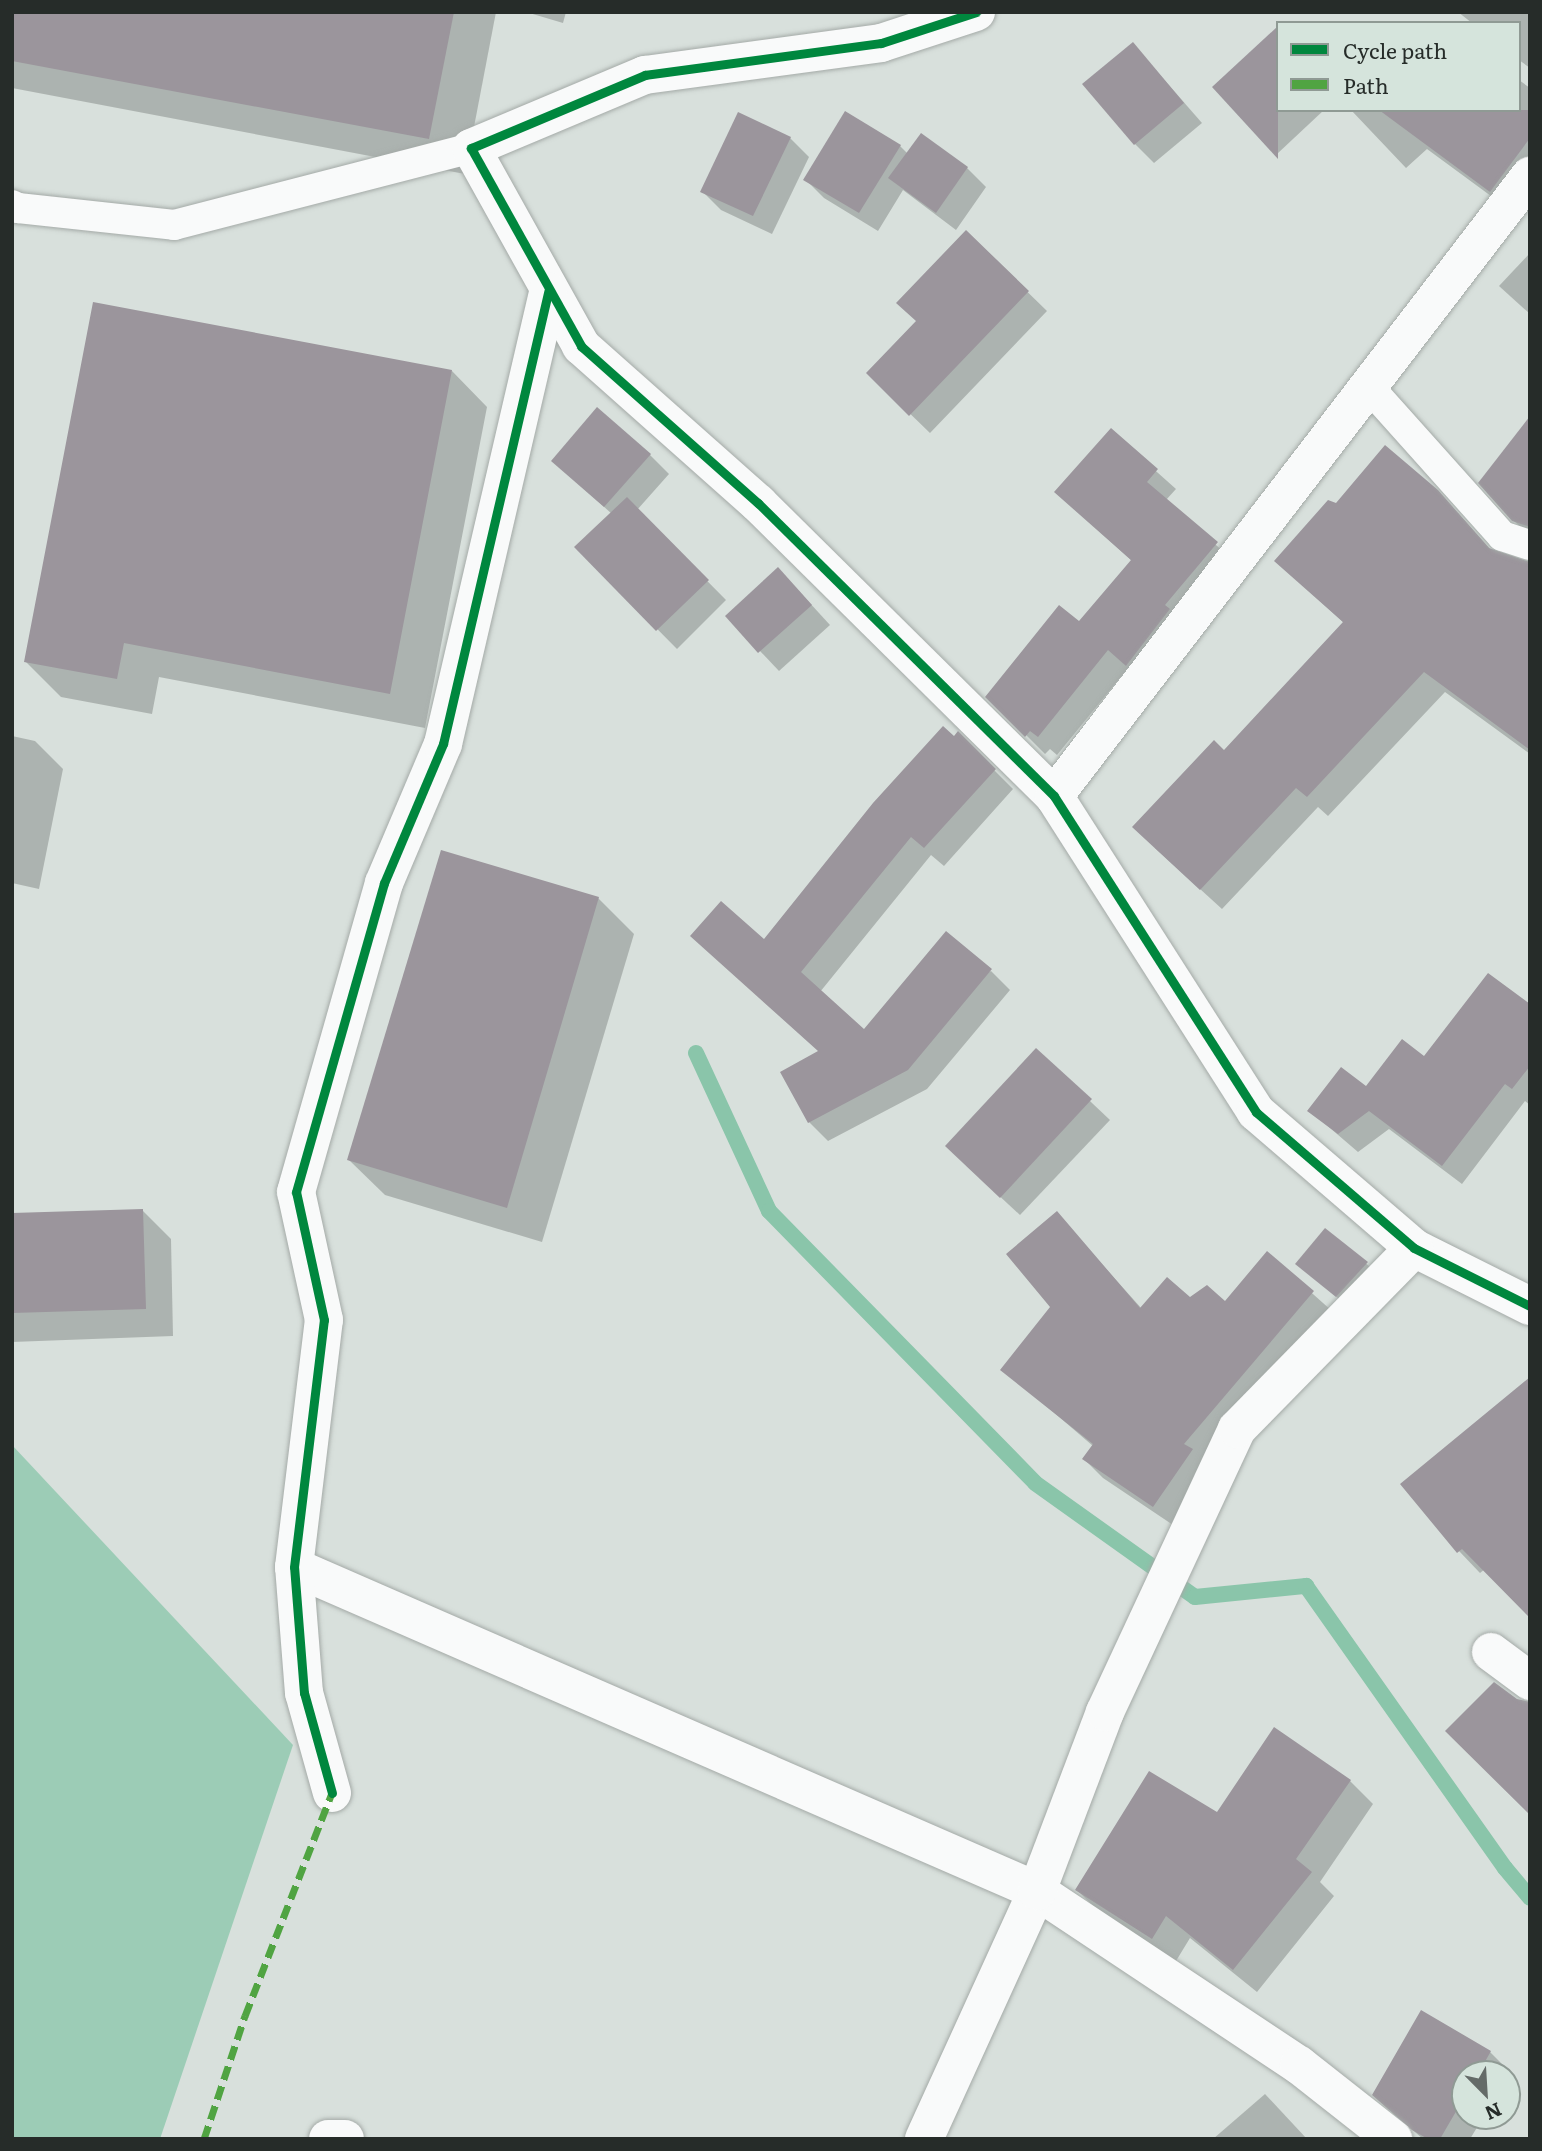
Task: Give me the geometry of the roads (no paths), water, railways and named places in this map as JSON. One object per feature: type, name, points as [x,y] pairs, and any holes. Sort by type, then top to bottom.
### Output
[{"type":"street","points":[[976,12],[881,43],[645,75],[471,148],[548,291],[581,346],[758,503],[1054,796],[1256,1112],[1414,1248],[1530,1306]]},
{"type":"street","points":[[1054,796],[1530,176]]},
{"type":"street","points":[[332,1793],[304,1693],[294,1567],[324,1320],[296,1192],[384,883],[443,744],[548,291]]},
{"type":"street","points":[[924,2139],[1037,1891],[1105,1712],[1237,1429],[1414,1248]]},
{"type":"street","points":[[294,1567],[1037,1891],[1299,2065],[1393,2139]]},
{"type":"street","points":[[1491,1652],[1530,1681]]},
{"type":"street","points":[[328,2139],[345,2139]]},
{"type":"lane","points":[[12,205],[18,208],[174,225],[471,148]]},
{"type":"lane","points":[[1368,386],[1502,536],[1530,545]]},
{"type":"waterway","points":[[696,1053],[769,1211],[1035,1483],[1195,1597],[1306,1586],[1505,1868],[1530,1898]]}]
